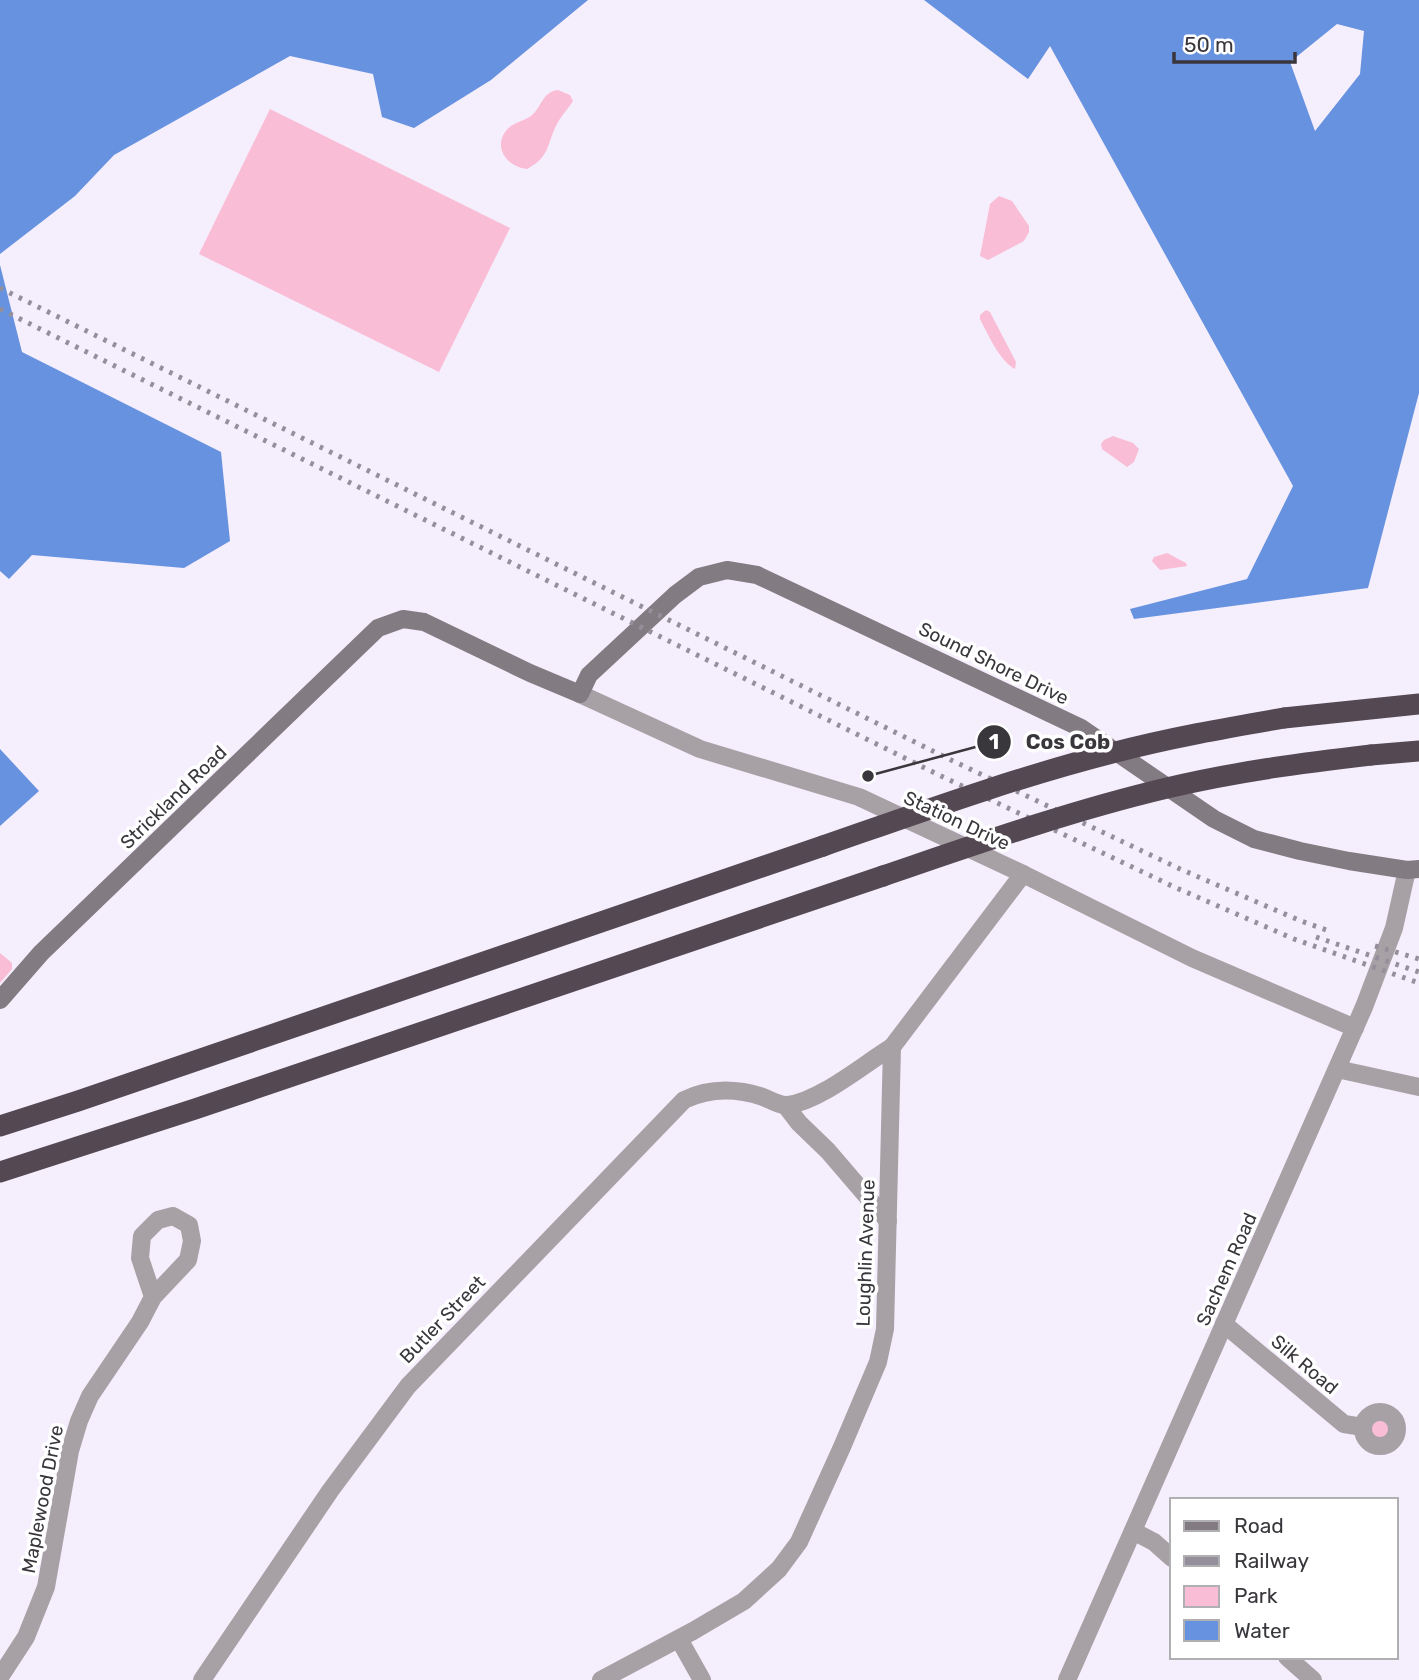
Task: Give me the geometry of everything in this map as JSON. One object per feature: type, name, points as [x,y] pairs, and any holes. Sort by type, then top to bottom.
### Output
[{"type":"highway","points":[[1342,711],[1419,698]]},
{"type":"highway","points":[[0,1126],[998,786],[1168,740],[1284,718],[1419,704]]},
{"type":"highway","points":[[0,1172],[208,1105],[1043,822],[1157,791],[1284,766],[1419,751]]},
{"type":"highway","points":[[1371,755],[1419,758]]},
{"type":"main road","name":"Sound Shore Drive","points":[[580,694],[589,675],[683,587],[699,577],[718,571],[749,572],[1081,728],[1214,818],[1254,839],[1300,852],[1413,869]]},
{"type":"main road","name":"Station Drive","points":[[378,628],[403,619],[424,622],[580,694]]},
{"type":"main road","name":"Strickland Road","points":[[0,1000],[41,953],[378,628]]},
{"type":"street","name":"Station Drive","points":[[580,694],[700,748],[859,797],[1192,958],[1355,1028]]},
{"type":"street","name":"Sachem Road","points":[[1067,1680],[1355,1028],[1394,928],[1413,869]]},
{"type":"street","points":[[888,1221],[786,1106],[806,1100],[833,1086],[892,1047],[1023,874]]},
{"type":"street","name":"Loughlin Avenue","points":[[601,1680],[744,1601],[779,1569],[799,1542],[878,1362],[885,1329],[892,1047]]},
{"type":"street","points":[[1337,1069],[1419,1087]]},
{"type":"street","name":"Butler Street","points":[[202,1680],[330,1491],[408,1386],[684,1100],[707,1092],[738,1090],[786,1106]]},
{"type":"street","name":"Maplewood Drive","points":[[0,1677],[26,1637],[46,1587],[69,1451],[79,1421],[90,1396],[140,1322],[153,1297]]},
{"type":"street","name":"Silk Road","points":[[1224,1324],[1344,1424],[1363,1427]]},
{"type":"street","points":[[1133,1531],[1154,1542],[1170,1556]]},
{"type":"street","points":[[679,1639],[702,1680]]},
{"type":"street","points":[[1289,1659],[1313,1680]]},
{"type":"green space","points":[[558,90],[570,95],[573,101],[557,124],[544,155],[527,169],[512,164],[501,147],[505,133],[511,126],[531,116],[545,97]]},
{"type":"green space","points":[[270,109],[510,228],[439,372],[199,254]]},
{"type":"green space","points":[[999,196],[1012,201],[1029,226],[1029,232],[1024,241],[988,260],[980,256],[990,204]]},
{"type":"green space","points":[[986,310],[990,312],[1016,362],[1015,369],[999,354],[980,319],[980,315]]},
{"type":"green space","points":[[1113,436],[1133,443],[1139,449],[1134,462],[1127,467],[1102,449],[1104,440]]},
{"type":"green space","points":[[1167,553],[1187,566],[1160,570],[1152,561],[1154,557]]},
{"type":"green space","points":[[0,953],[12,963],[12,969],[0,983]]},
{"type":"green space","points":[[1380,1418],[1390,1425],[1391,1429],[1384,1439],[1380,1440],[1370,1433],[1369,1429],[1376,1419]]},
{"type":"water","points":[[0,0],[588,0],[491,80],[414,128],[382,117],[373,74],[290,56],[114,155],[75,196],[0,254]]},
{"type":"water","points":[[924,0],[1419,0],[1419,393],[1368,588],[1134,619],[1130,609],[1247,579],[1293,486],[1050,46],[1028,79]],"holes":[[[1337,24],[1364,31],[1360,74],[1315,131],[1290,62]]]},
{"type":"water","points":[[0,265],[22,352],[221,452],[230,541],[184,568],[32,555],[9,579],[0,571]]},
{"type":"water","points":[[0,749],[39,791],[0,826]]},
{"type":"railway","points":[[0,288],[951,760],[1180,869],[1332,932]]},
{"type":"railway","points":[[0,309],[943,777],[1172,886],[1294,939],[1419,983]]},
{"type":"railway","points":[[1316,937],[1419,972]]},
{"type":"railway","points":[[1375,946],[1419,959]]},
{"type":"place","name":"Cos Cob","points":[[868,776]]}]
